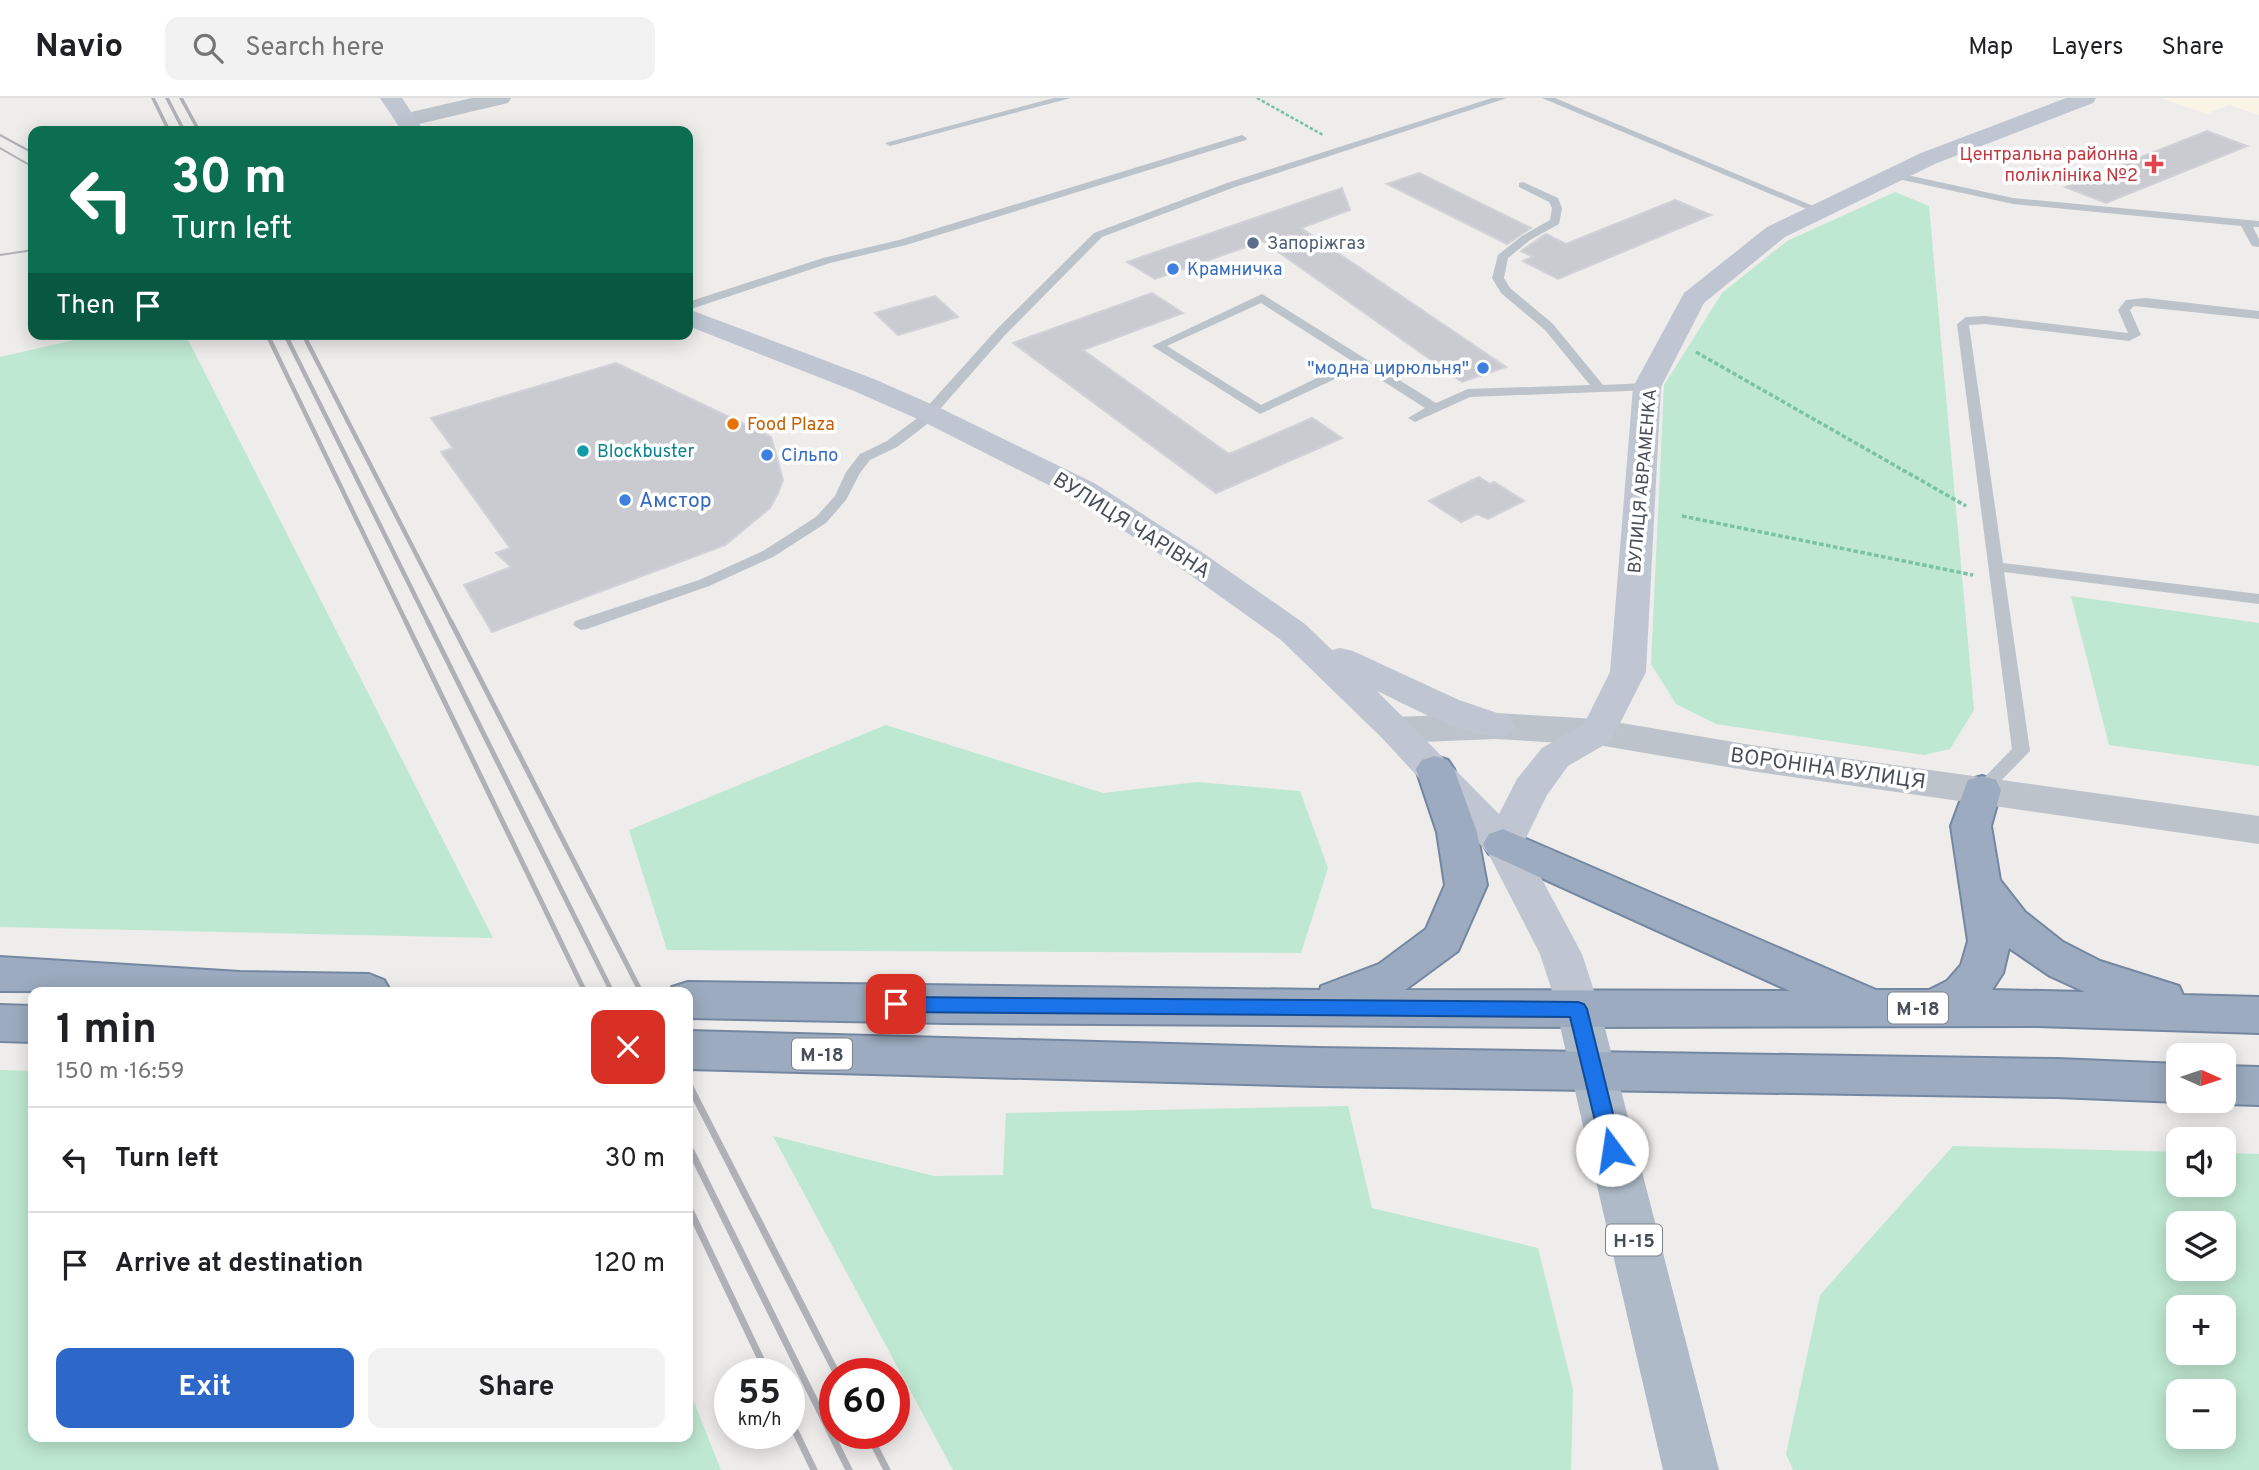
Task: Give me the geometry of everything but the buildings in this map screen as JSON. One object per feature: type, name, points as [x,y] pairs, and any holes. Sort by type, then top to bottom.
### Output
[{"type":"highway","points":[[1320,1006],[1394,976],[1443,939],[1466,885],[1457,832],[1435,769]]},
{"type":"highway","points":[[1936,1008],[1962,993],[1981,973],[1990,942],[1971,826],[1982,790]]},
{"type":"highway","points":[[1503,844],[1874,1009]]},
{"type":"highway","points":[[1978,881],[2014,928],[2074,968],[2137,992],[2252,1015]]},
{"type":"highway","points":[[0,974],[208,987]]},
{"type":"highway","name":"М-18","points":[[693,999],[948,1005],[1578,1009],[2037,1008],[2252,1015]]},
{"type":"highway","points":[[0,1023],[28,1024]]},
{"type":"highway","name":"М-18","points":[[693,1050],[1317,1067],[1592,1069],[2166,1082]]},
{"type":"highway","points":[[2236,1085],[2259,1086]]},
{"type":"main road","points":[[391,98],[410,126]]},
{"type":"main road","name":"ВУЛИЦЯ АВРАМЕНКА","points":[[1598,732],[1628,672],[1647,387],[1693,299],[1776,232],[1929,158],[2085,98]]},
{"type":"main road","name":"ВУЛИЦЯ ЧАРІВНА","points":[[693,319],[864,385],[930,414],[1085,491],[1194,562],[1293,632],[1435,769],[1503,844],[1561,954],[1578,1009]]},
{"type":"main road","points":[[1293,632],[1381,680],[1446,709],[1496,726]]},
{"type":"main road","points":[[1503,844],[1531,789],[1555,757],[1598,732]]},
{"type":"main road","name":"Н-15","points":[[1578,1009],[1691,1470]]},
{"type":"street","points":[[410,126],[499,98]]},
{"type":"street","name":"ВОРОНІНА ВУЛИЦЯ","points":[[1396,730],[1496,726],[1598,732],[1751,758],[2259,830]]},
{"type":"lane","points":[[890,143],[1066,98]]},
{"type":"lane","points":[[581,625],[704,583],[768,554],[821,520],[841,497],[853,471],[866,457],[892,444],[930,414],[1002,331],[1098,235],[1231,185],[1502,98]]},
{"type":"lane","points":[[1547,98],[1820,211]]},
{"type":"lane","points":[[693,304],[827,260],[902,243],[1242,138]]},
{"type":"lane","points":[[1893,176],[2013,201],[2259,224]]},
{"type":"lane","points":[[1523,185],[1555,200],[1555,222],[1526,238],[1502,257],[1498,278],[1505,290],[1549,327],[1599,388]]},
{"type":"lane","points":[[2245,223],[2256,244]]},
{"type":"lane","points":[[1362,361],[1260,410],[1158,346],[1262,298],[1362,361],[1436,409]]},
{"type":"lane","points":[[1982,790],[2021,751],[1995,573],[1964,324],[1970,320],[2120,337],[2135,335],[2124,310],[2130,303],[2146,302],[2259,315]]},
{"type":"lane","points":[[1415,418],[1468,393],[1647,387]]},
{"type":"lane","points":[[1995,573],[2259,599]]},
{"type":"path","points":[[1257,98],[1348,148]]},
{"type":"path","points":[[1696,352],[1988,518]]},
{"type":"path","points":[[1682,516],[1995,573]]},
{"type":"shaded area","points":[[2160,98],[2259,98],[2259,115],[2229,105],[2207,114]]},
{"type":"green space","points":[[1895,192],[1929,206],[1974,710],[1950,749],[1924,755],[1716,724],[1676,704],[1651,664],[1664,385],[1722,293],[1787,241]]},
{"type":"green space","points":[[74,340],[188,340],[493,938],[0,927],[0,357]]},
{"type":"green space","points":[[2071,596],[2259,623],[2259,766],[2109,745]]},
{"type":"green space","points":[[886,725],[1103,793],[1197,782],[1300,791],[1328,868],[1301,953],[667,950],[629,830]]},
{"type":"green space","points":[[0,1070],[28,1071],[28,1442],[693,1442],[693,1400],[721,1470],[0,1470]]},
{"type":"green space","points":[[1348,1106],[1372,1208],[1538,1248],[1573,1389],[1571,1470],[953,1470],[910,1390],[910,1358],[893,1358],[773,1136],[934,1176],[1003,1175],[1006,1113]]},
{"type":"green space","points":[[1953,1146],[2166,1152],[2166,1197],[2236,1197],[2236,1153],[2259,1154],[2259,1470],[1793,1470],[1786,1454],[1820,1295]]},
{"type":"tram line","points":[[0,135],[28,150]]},
{"type":"tram line","points":[[0,148],[28,164]]},
{"type":"tram line","points":[[0,255],[28,251]]},
{"type":"railway","points":[[153,98],[167,126]]},
{"type":"railway","points":[[167,98],[181,126]]},
{"type":"railway","points":[[181,98],[196,126]]},
{"type":"railway","points":[[270,340],[407,624]]},
{"type":"railway","points":[[288,340],[429,624]]},
{"type":"railway","points":[[306,340],[452,624]]},
{"type":"railway","points":[[406,622],[583,987]]},
{"type":"railway","points":[[428,622],[610,987]]},
{"type":"railway","points":[[451,622],[638,987]]},
{"type":"railway","points":[[693,1093],[829,1358]]},
{"type":"railway","points":[[693,1155],[849,1470]]},
{"type":"railway","points":[[693,1216],[760,1358]]},
{"type":"railway","points":[[804,1449],[814,1470]]},
{"type":"railway","points":[[876,1449],[887,1470]]},
{"type":"place","name":"Центральна районна поліклініка №2","points":[[2154,164]]},
{"type":"place","name":"Запоріжгаз","points":[[1253,243]]},
{"type":"place","name":"Крамничка","points":[[1173,269]]},
{"type":"place","name":"\"модна цирюльня\"","points":[[1483,368]]},
{"type":"place","name":"Food Plaza","points":[[733,424]]},
{"type":"place","name":"Blockbuster","points":[[583,451]]},
{"type":"place","name":"Сільпо","points":[[767,455]]},
{"type":"place","name":"Амстор","points":[[625,500]]},
{"type":"route","points":[[896,1004],[1578,1009],[1612,1150]]}]
